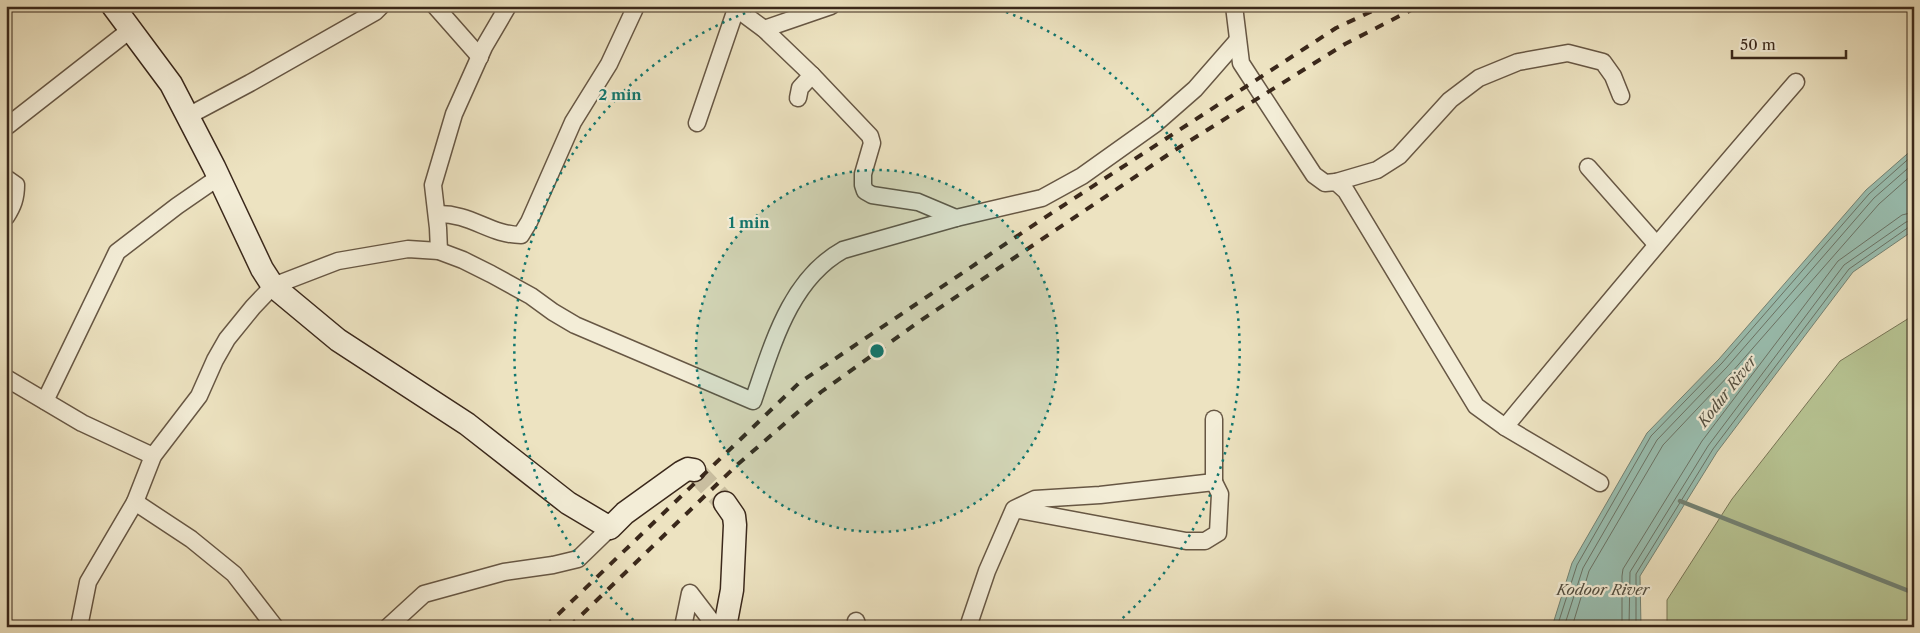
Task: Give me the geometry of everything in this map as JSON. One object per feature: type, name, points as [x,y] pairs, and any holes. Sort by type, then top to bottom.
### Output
[{"type":"main road","points":[[113,6],[172,84],[219,177],[262,269],[274,286],[338,340],[467,424],[568,503],[610,528],[625,513],[682,472],[688,469],[694,470]]},
{"type":"main road","points":[[724,627],[732,590],[735,525],[734,516],[725,504]]},
{"type":"street","points":[[188,116],[250,84],[375,12],[381,6]]},
{"type":"street","points":[[435,6],[480,57]]},
{"type":"street","points":[[439,251],[433,185],[454,114],[480,57],[508,6]]},
{"type":"street","points":[[437,214],[451,214],[472,220],[507,235],[521,235],[529,222],[573,122],[609,64],[636,6]]},
{"type":"street","points":[[764,29],[831,6]]},
{"type":"street","points":[[1234,6],[1241,63],[1314,176],[1325,184],[1377,170],[1399,156],[1450,100],[1479,78],[1518,62],[1568,53],[1603,62],[1613,76],[1621,96]]},
{"type":"street","points":[[697,123],[734,7],[764,29],[812,75],[870,136],[872,143],[863,174],[865,191],[872,196],[918,202],[956,218]]},
{"type":"street","points":[[6,127],[130,30]]},
{"type":"street","points":[[79,627],[88,582],[135,502],[154,456],[198,396],[227,339],[253,307],[274,286],[338,261],[408,249],[439,251],[491,274],[531,296],[575,325],[753,401],[777,331],[813,273],[828,259],[843,250],[956,218],[1042,198],[1082,176],[1155,124],[1196,89],[1237,41]]},
{"type":"street","points":[[798,98],[800,88],[812,75]]},
{"type":"street","points":[[1506,426],[1656,244],[1692,205],[1796,82]]},
{"type":"street","points":[[1588,167],[1656,244]]},
{"type":"street","points":[[45,401],[118,252],[177,206],[219,177]]},
{"type":"street","points":[[6,178],[16,185],[13,206],[6,217]]},
{"type":"street","points":[[1336,182],[1346,191],[1476,406],[1600,483]]},
{"type":"street","points":[[6,378],[82,423],[154,456]]},
{"type":"street","points":[[1014,509],[1186,541],[1205,541],[1218,532],[1220,494],[1214,482],[1214,418]]},
{"type":"street","points":[[968,627],[987,572],[1014,509],[1035,499],[1100,495],[1214,482]]},
{"type":"street","points":[[135,502],[191,539],[234,574],[274,627]]},
{"type":"street","points":[[388,627],[424,594],[504,572],[553,565],[578,559],[610,528]]},
{"type":"street","points":[[683,627],[690,593],[716,627]]},
{"type":"green space","points":[[1914,315],[1914,627],[1667,627],[1667,600],[1732,499],[1840,361]]},
{"type":"water","name":"Kodoor River","points":[[1914,148],[1914,230],[1853,272],[1717,452],[1640,576],[1641,627],[1552,627],[1572,563],[1647,433],[1719,359],[1866,190]]},
{"type":"waterway","points":[[1680,501],[1914,593]]},
{"type":"tunnel","points":[[694,470],[725,503]]},
{"type":"railway","points":[[545,627],[799,383],[1041,220],[1336,28],[1383,6]]},
{"type":"railway","points":[[569,627],[737,465],[821,392],[917,323],[1175,150],[1345,44],[1419,6]]},
{"type":"water label","name":"Kodur River","points":[[1727,391]]}]
